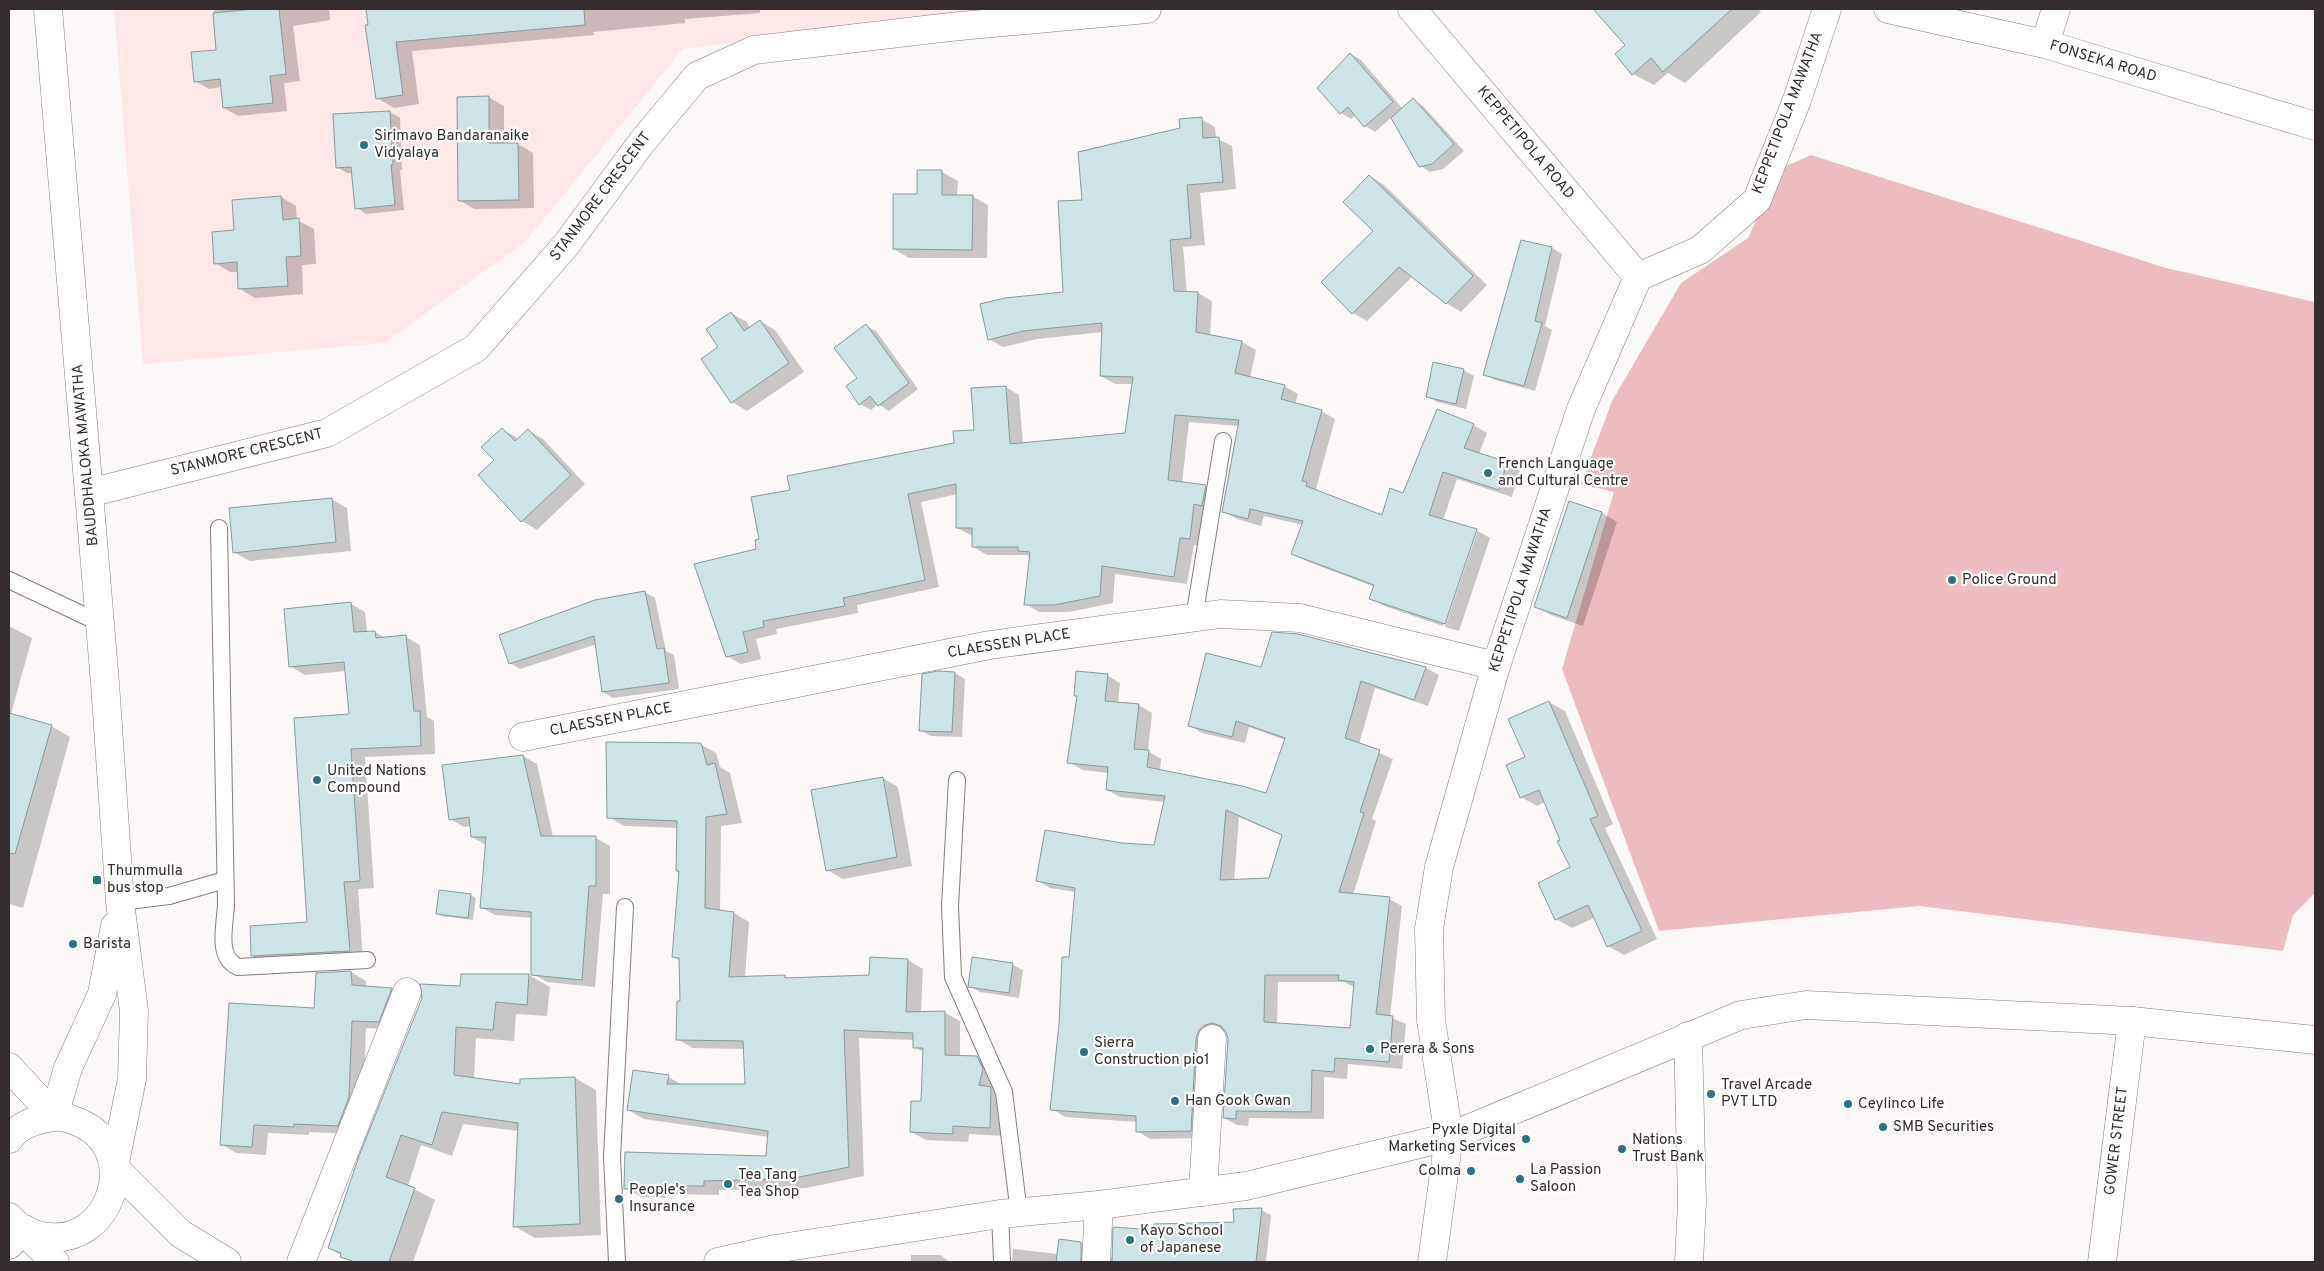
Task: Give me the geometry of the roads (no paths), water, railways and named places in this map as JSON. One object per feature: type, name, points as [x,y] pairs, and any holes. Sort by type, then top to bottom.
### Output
[{"type":"main road","name":"BAUDDHALOKA MAWATHA","points":[[14,1230],[42,1236],[60,1237],[79,1232],[95,1222],[106,1207],[113,1189],[114,1167],[132,1079],[134,1011],[120,902],[100,623],[48,9]]},
{"type":"main road","name":"STANMORE CRESCENT","points":[[89,493],[327,433],[476,348],[566,245],[642,142],[697,76],[754,50],[950,27],[1147,9]]},
{"type":"main road","name":"KEPPETIPOLA ROAD","points":[[1412,9],[1638,277]]},
{"type":"main road","name":"KEPPETIPOLA MAWATHA","points":[[1432,1262],[1449,1137],[1431,1020],[1429,929],[1439,867],[1496,666],[1581,409],[1638,277],[1700,250],[1757,200],[1797,100],[1827,9]]},
{"type":"main road","name":"FONSEKA ROAD","points":[[1888,9],[2045,44],[2315,126]]},
{"type":"main road","points":[[2045,44],[2056,9]]},
{"type":"main road","name":"CLAESSEN PLACE","points":[[524,738],[990,645],[1220,614],[1300,618],[1496,666]]},
{"type":"main road","name":"BAUDDHALOKA MAWATHA","points":[[54,1116],[68,1068],[102,994],[120,902]]},
{"type":"main road","points":[[301,1262],[407,992]]},
{"type":"main road","points":[[718,1262],[775,1256],[1010,1213],[1246,1186],[1449,1137],[1741,1015],[1806,1005],[2132,1021],[2315,1040]]},
{"type":"main road","name":"GOWER STREET","points":[[2102,1262],[2132,1021]]},
{"type":"main road","points":[[1688,1036],[1692,1202],[1689,1262]]},
{"type":"main road","points":[[1203,1192],[1212,1039]]},
{"type":"main road","points":[[9,1067],[54,1116]]},
{"type":"main road","points":[[9,1139],[29,1122],[54,1116],[71,1119],[86,1125],[99,1136],[109,1150],[114,1167],[181,1234],[227,1262]]},
{"type":"main road","points":[[1096,1262],[1099,1204]]},
{"type":"main road","points":[[14,1230],[55,1262]]},
{"type":"lane","points":[[1194,618],[1223,441]]},
{"type":"lane","points":[[219,528],[225,880],[224,955],[229,963],[238,967],[367,960]]},
{"type":"lane","points":[[9,580],[100,623]]},
{"type":"lane","points":[[958,780],[950,906],[953,977],[1004,1092],[1010,1213],[1002,1262]]},
{"type":"lane","points":[[120,902],[169,896],[225,880]]},
{"type":"lane","points":[[617,1262],[612,1157],[625,908]]},
{"type":"place","name":"Sirimavo Bandaranaike Vidyalaya","points":[[364,145]]},
{"type":"place","name":"French Language and Cultural Centre","points":[[1488,473]]},
{"type":"place","name":"Police Ground","points":[[1952,580]]},
{"type":"place","name":"United Nations Compound","points":[[317,780]]},
{"type":"place","name":"Thummulla bus stop","points":[[97,880]]},
{"type":"place","name":"Barista","points":[[73,944]]},
{"type":"place","name":"Perera & Sons","points":[[1370,1049]]},
{"type":"place","name":"Sierra Construction pio1","points":[[1084,1052]]},
{"type":"place","name":"Travel Arcade PVT LTD","points":[[1711,1094]]},
{"type":"place","name":"Han Gook Gwan","points":[[1175,1101]]},
{"type":"place","name":"Ceylinco Life","points":[[1848,1104]]},
{"type":"place","name":"SMB Securities","points":[[1883,1127]]},
{"type":"place","name":"Pyxle Digital Marketing Services","points":[[1526,1139]]},
{"type":"place","name":"Nations Trust Bank","points":[[1622,1149]]},
{"type":"place","name":"Colma","points":[[1471,1171]]},
{"type":"place","name":"La Passion Saloon","points":[[1520,1179]]},
{"type":"place","name":"Tea Tang Tea Shop","points":[[728,1184]]},
{"type":"place","name":"People's Insurance","points":[[619,1199]]},
{"type":"place","name":"Kayo School of Japanese","points":[[1130,1240]]}]
